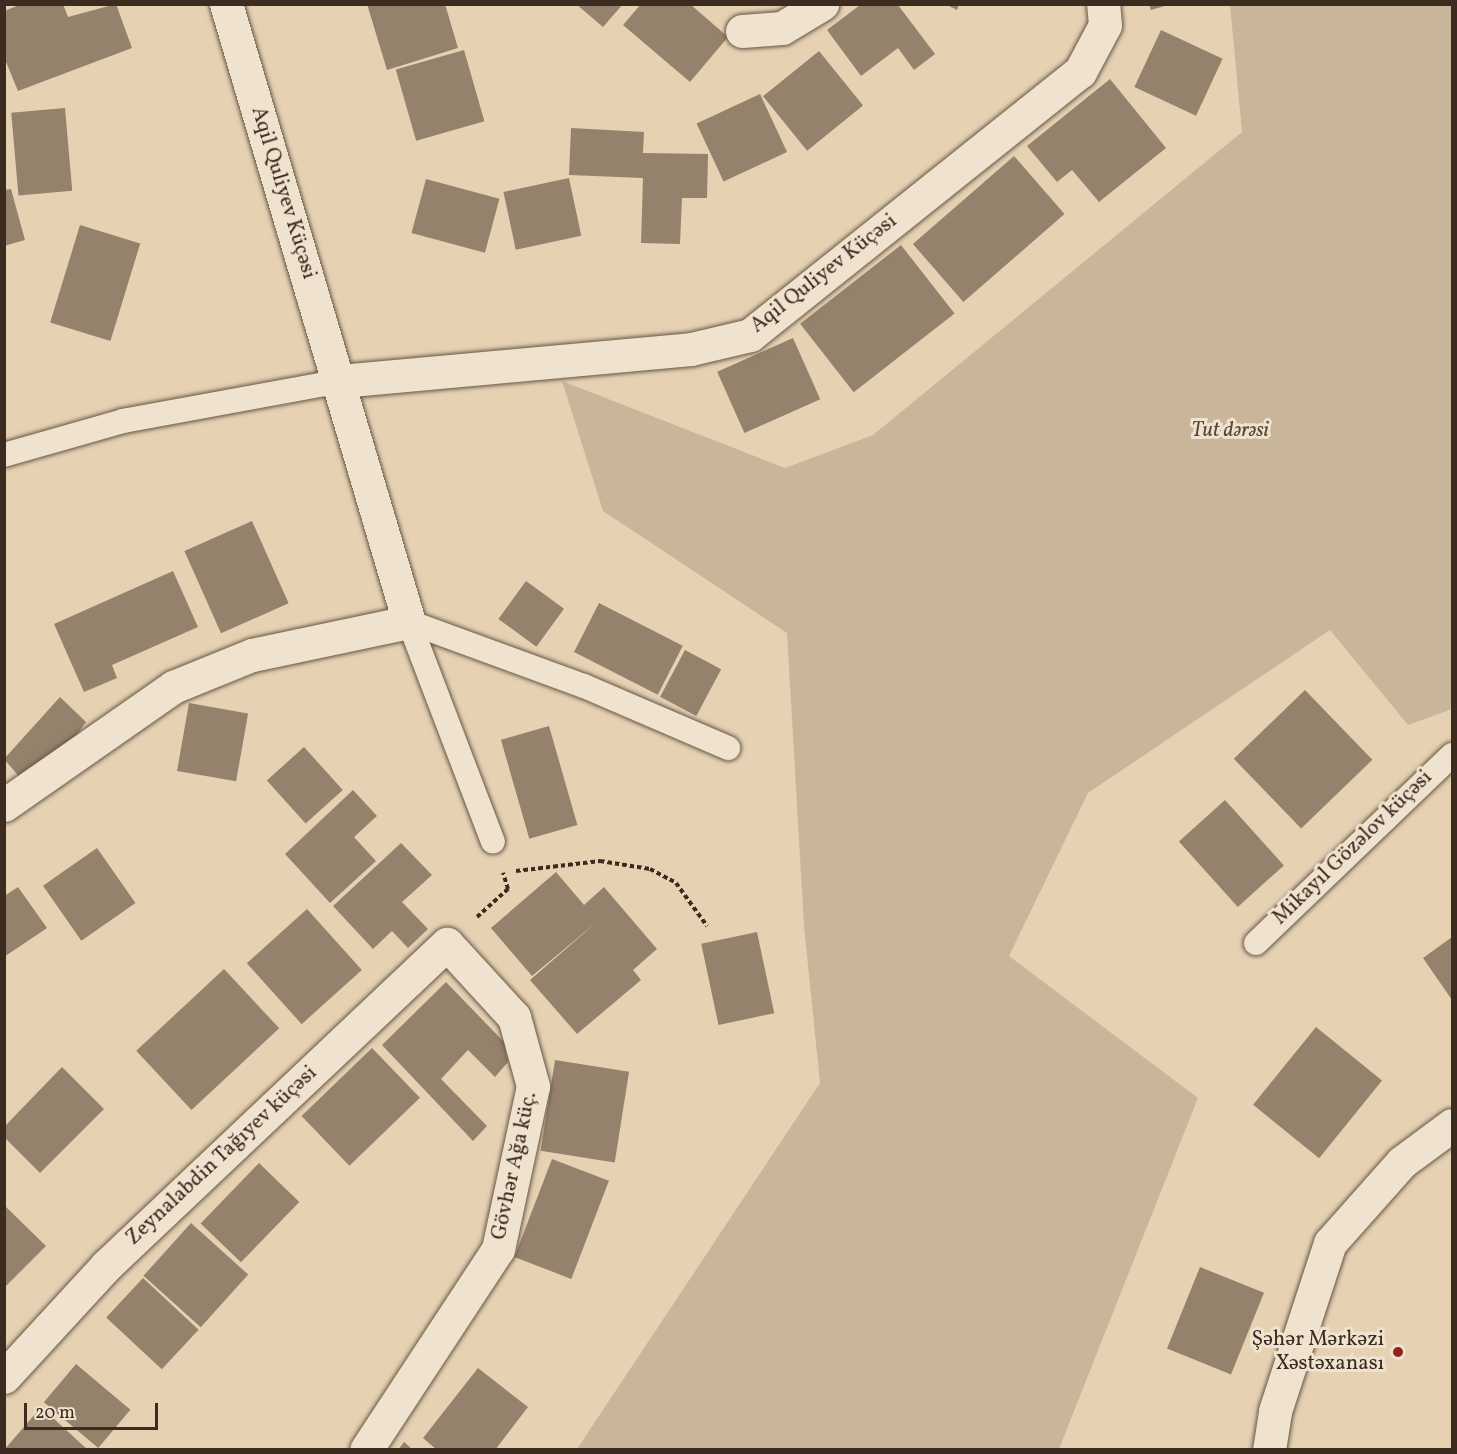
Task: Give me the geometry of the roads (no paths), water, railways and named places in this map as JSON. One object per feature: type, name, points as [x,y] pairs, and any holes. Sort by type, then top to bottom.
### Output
[{"type":"street","name":"Aqil Quliyev Küçəsi","points":[[226,4],[340,381],[409,622]]},
{"type":"street","points":[[742,31],[782,28],[822,4]]},
{"type":"street","name":"Aqil Quliyev Küçəsi","points":[[340,381],[691,349],[750,335],[1080,72],[1106,25],[1103,4]]},
{"type":"street","points":[[4,805],[173,687],[252,655],[409,622]]},
{"type":"street","name":"Zeynalabdin Tağıyev küçəsi","points":[[4,1377],[106,1266],[447,944]]},
{"type":"street","name":"Gövhər Ağa küç.","points":[[366,1449],[498,1249],[533,1086],[514,1017],[447,944]]},
{"type":"street","points":[[1269,1449],[1275,1411],[1330,1243],[1402,1162],[1452,1125]]},
{"type":"lane","points":[[4,455],[123,421],[340,381]]},
{"type":"lane","points":[[409,622],[584,686],[728,748]]},
{"type":"lane","points":[[409,622],[493,842]]},
{"type":"lane","name":"Mikayıl Gözəlov küçəsi","points":[[1256,943],[1452,755]]},
{"type":"place","name":"Şəhər Mərkəzi Xəstəxanası","points":[[1398,1352]]},
{"type":"park label","name":"Tut dərəsi","points":[[1230,431]]}]
